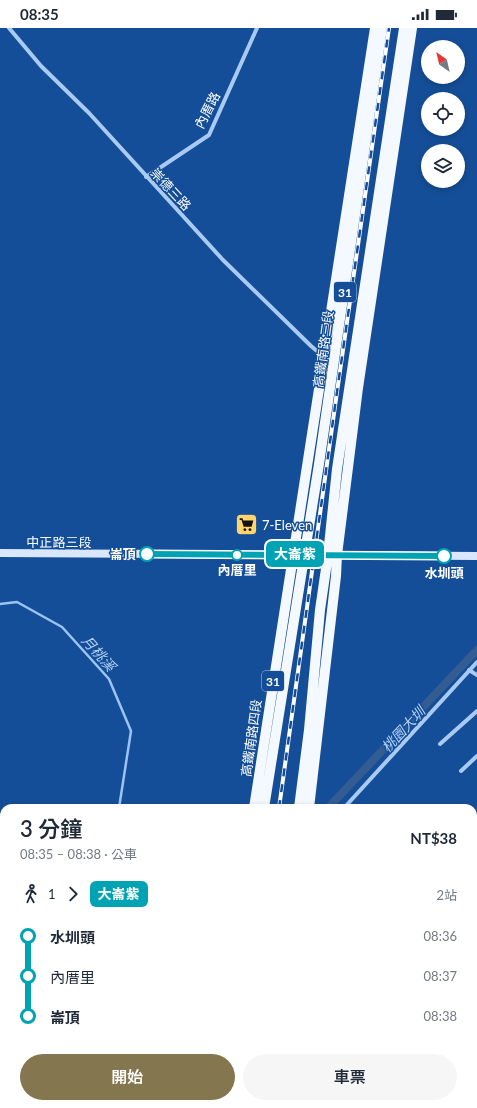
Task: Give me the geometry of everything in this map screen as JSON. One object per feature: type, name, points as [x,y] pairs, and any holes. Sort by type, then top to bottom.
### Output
[{"type":"main road","name":"高鐵南路三段","points":[[294,554],[375,28]]},
{"type":"main road","name":"高鐵南路三段","points":[[305,555],[346,284],[382,28]]},
{"type":"main road","name":"31","points":[[309,804],[336,576],[333,555],[337,469],[404,28]]},
{"type":"main road","name":"31","points":[[300,804],[309,730],[320,610],[333,555],[412,28]]},
{"type":"main road","points":[[354,161],[358,192]]},
{"type":"main road","name":"中正路三段","points":[[0,553],[477,556]]},
{"type":"main road","name":"高鐵南路四段","points":[[255,804],[294,554]]},
{"type":"main road","name":"高鐵南路四段","points":[[265,804],[305,555]]},
{"type":"street","name":"崇德三路","points":[[9,28],[41,66],[88,114],[223,260],[324,357]]},
{"type":"street","name":"內厝路","points":[[146,177],[209,135],[257,28]]},
{"type":"street","points":[[348,804],[477,662]]},
{"type":"street","points":[[470,670],[477,675]]},
{"type":"street","points":[[440,744],[477,711]]},
{"type":"street","points":[[461,771],[477,756]]},
{"type":"waterway","name":"月桃溪","points":[[0,604],[17,602],[62,627],[109,679],[131,731],[120,804]]},
{"type":"waterway","name":"桃園大圳","points":[[332,804],[477,650]]},
{"type":"railway","points":[[280,804],[389,28]]},
{"type":"bus line","name":"大崙紫","points":[[147,554],[337,554],[444,556]]},
{"type":"place","name":"7-Eleven","points":[[246,525]]},
{"type":"place","name":"崙頂","points":[[147,554]]},
{"type":"place","name":"內厝里","points":[[237,555]]},
{"type":"place","name":"水圳頭","points":[[444,556]]}]
